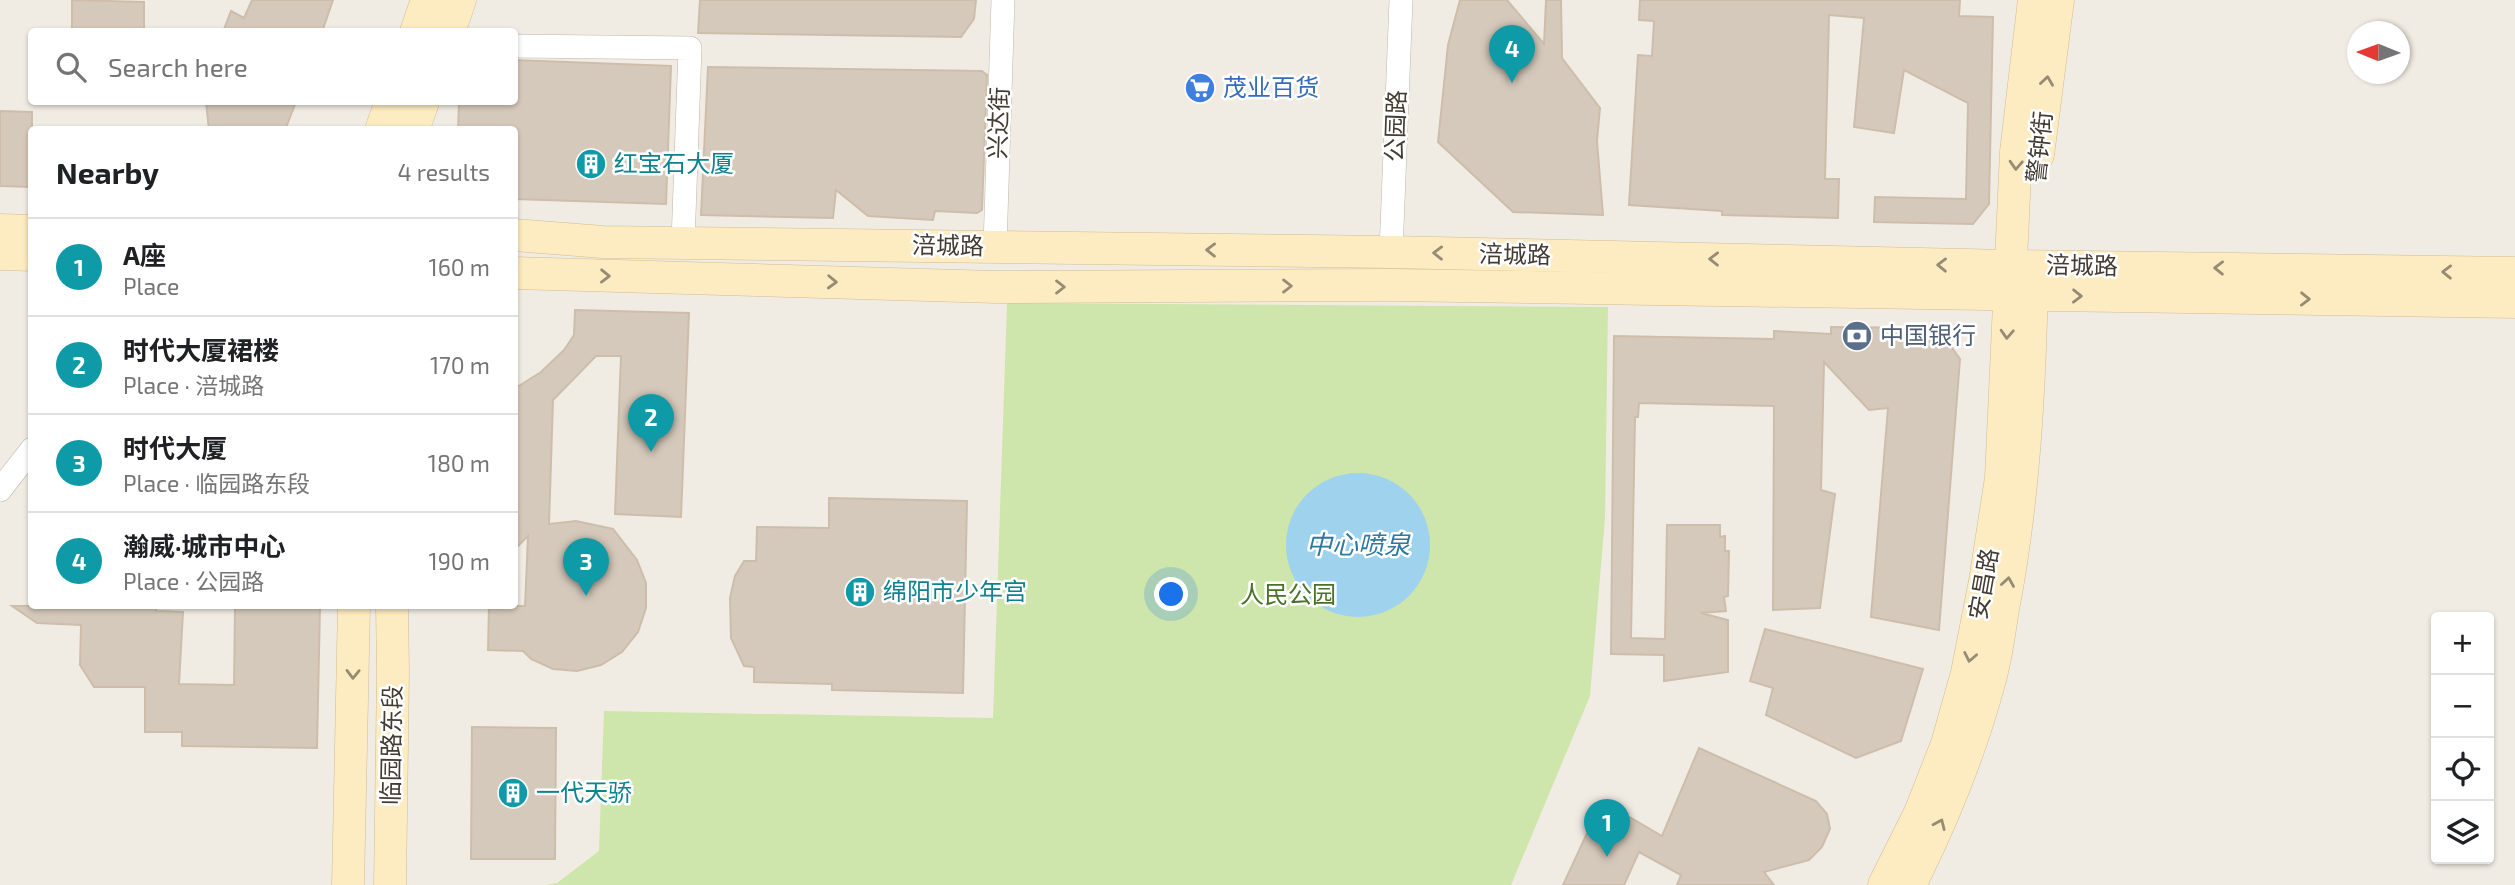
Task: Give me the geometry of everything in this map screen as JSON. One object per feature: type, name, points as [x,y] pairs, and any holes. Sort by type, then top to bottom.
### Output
[{"type":"street","points":[[417,28],[427,0]]},
{"type":"street","points":[[450,28],[460,0]]},
{"type":"street","name":"兴达街","points":[[995,247],[1003,0]]},
{"type":"street","name":"公园路","points":[[1391,252],[1401,0]]},
{"type":"street","name":"警钟街","points":[[2021,281],[2016,152],[2034,0]]},
{"type":"street","name":"警钟街","points":[[2021,281],[2058,0]]},
{"type":"street","points":[[518,46],[690,48],[683,243]]},
{"type":"street","points":[[382,126],[390,105]]},
{"type":"street","points":[[414,126],[422,105]]},
{"type":"street","points":[[0,230],[28,231]]},
{"type":"street","name":"涪城路","points":[[518,235],[603,242],[1391,252],[2515,302]]},
{"type":"street","points":[[0,254],[28,255]]},
{"type":"street","name":"涪城路","points":[[518,274],[996,287],[2021,281],[2515,273]]},
{"type":"street","name":"安昌路","points":[[1884,885],[1920,813],[1947,744],[1967,673],[2001,478],[2021,281]]},
{"type":"street","name":"安昌路","points":[[1910,885],[1940,824],[1969,752],[1990,680],[2007,589],[2023,482],[2021,281]]},
{"type":"street","points":[[0,490],[28,454]]},
{"type":"street","points":[[348,885],[354,609]]},
{"type":"street","name":"临园路东段","points":[[390,885],[392,609]]},
{"type":"green space","name":"人民公园","points":[[1007,303],[1608,307],[1605,518],[1590,696],[1511,885],[546,885],[557,883],[599,851],[604,711],[993,718]]},
{"type":"water","name":"中心喷泉","points":[[1358,473],[1385,479],[1409,494],[1424,518],[1430,545],[1424,572],[1409,596],[1385,611],[1358,617],[1331,611],[1307,596],[1292,572],[1286,545],[1292,518],[1307,494],[1331,479]]},
{"type":"building","points":[[72,0],[144,2],[144,28],[72,28]]},
{"type":"building","points":[[252,0],[333,0],[323,28],[225,28],[231,11],[244,18]]},
{"type":"building","points":[[700,0],[976,0],[974,19],[961,37],[698,33]]},
{"type":"building","points":[[1460,0],[1507,0],[1544,44],[1546,0],[1561,0],[1562,58],[1600,108],[1597,141],[1603,215],[1513,212],[1438,142],[1448,45]]},
{"type":"building","points":[[1640,0],[1960,0],[1959,16],[1993,17],[1989,204],[1973,224],[1874,222],[1875,197],[1966,199],[1968,103],[1904,70],[1894,133],[1854,127],[1864,18],[1829,15],[1825,179],[1839,179],[1838,218],[1722,215],[1722,211],[1629,205],[1638,55],[1652,56],[1654,21],[1639,20]]},
{"type":"building","name":"红宝石大厦","points":[[518,60],[671,66],[666,204],[518,199],[518,126],[458,126],[459,105],[518,105]]},
{"type":"building","points":[[708,67],[982,71],[987,75],[982,210],[977,213],[935,211],[933,220],[868,216],[836,190],[833,218],[701,215]]},
{"type":"building","points":[[206,105],[295,105],[287,126],[209,126]]},
{"type":"building","points":[[0,111],[32,112],[32,126],[28,126],[28,187],[0,186]]},
{"type":"building","points":[[575,310],[689,313],[681,517],[615,514],[621,356],[596,356],[553,400],[549,524],[576,521],[613,529],[637,560],[646,583],[646,608],[638,632],[622,652],[601,665],[577,671],[553,669],[531,659],[523,651],[488,650],[489,609],[518,609],[518,606],[525,606],[528,536],[518,546],[518,386],[541,372],[564,350],[574,335]]},
{"type":"building","points":[[1831,327],[1938,328],[1960,359],[1939,630],[1871,617],[1888,408],[1869,410],[1824,362],[1821,490],[1835,494],[1820,608],[1773,610],[1774,406],[1639,403],[1638,417],[1635,417],[1631,638],[1665,639],[1667,525],[1720,525],[1720,537],[1725,536],[1725,551],[1729,551],[1728,596],[1724,597],[1726,611],[1701,613],[1728,620],[1728,672],[1664,681],[1664,655],[1611,654],[1614,336],[1774,339],[1774,331],[1831,334]]},
{"type":"building","name":"绵阳市少年宫","points":[[829,498],[967,501],[963,693],[832,690],[832,684],[754,682],[754,667],[744,666],[731,638],[730,598],[735,576],[744,561],[756,561],[757,527],[829,528]]},
{"type":"building","points":[[12,606],[28,606],[28,609],[156,609],[183,612],[179,684],[234,685],[235,609],[320,609],[317,748],[182,746],[182,732],[145,732],[145,687],[94,687],[80,665],[81,625],[37,623]]},
{"type":"building","points":[[1765,629],[1923,669],[1901,741],[1856,758],[1766,715],[1773,688],[1750,681]]},
{"type":"building","name":"一代天骄","points":[[472,727],[556,728],[555,859],[471,859]]},
{"type":"building","points":[[1699,748],[1816,801],[1827,814],[1830,829],[1822,847],[1809,860],[1764,872],[1774,885],[1677,885],[1681,875],[1639,852],[1624,885],[1563,885],[1602,801],[1662,836]]},
{"type":"place","name":"瀚威·城市中心","points":[[1512,83]]},
{"type":"place","name":"茂业百货","points":[[1200,88]]},
{"type":"place","name":"红宝石大厦","points":[[591,164]]},
{"type":"place","name":"中国银行","points":[[1857,336]]},
{"type":"place","name":"时代大厦裙楼","points":[[651,452]]},
{"type":"place","name":"绵阳市少年宫","points":[[860,592]]},
{"type":"place","name":"时代大厦","points":[[586,596]]},
{"type":"place","name":"一代天骄","points":[[513,793]]},
{"type":"place","name":"A座","points":[[1607,857]]}]
